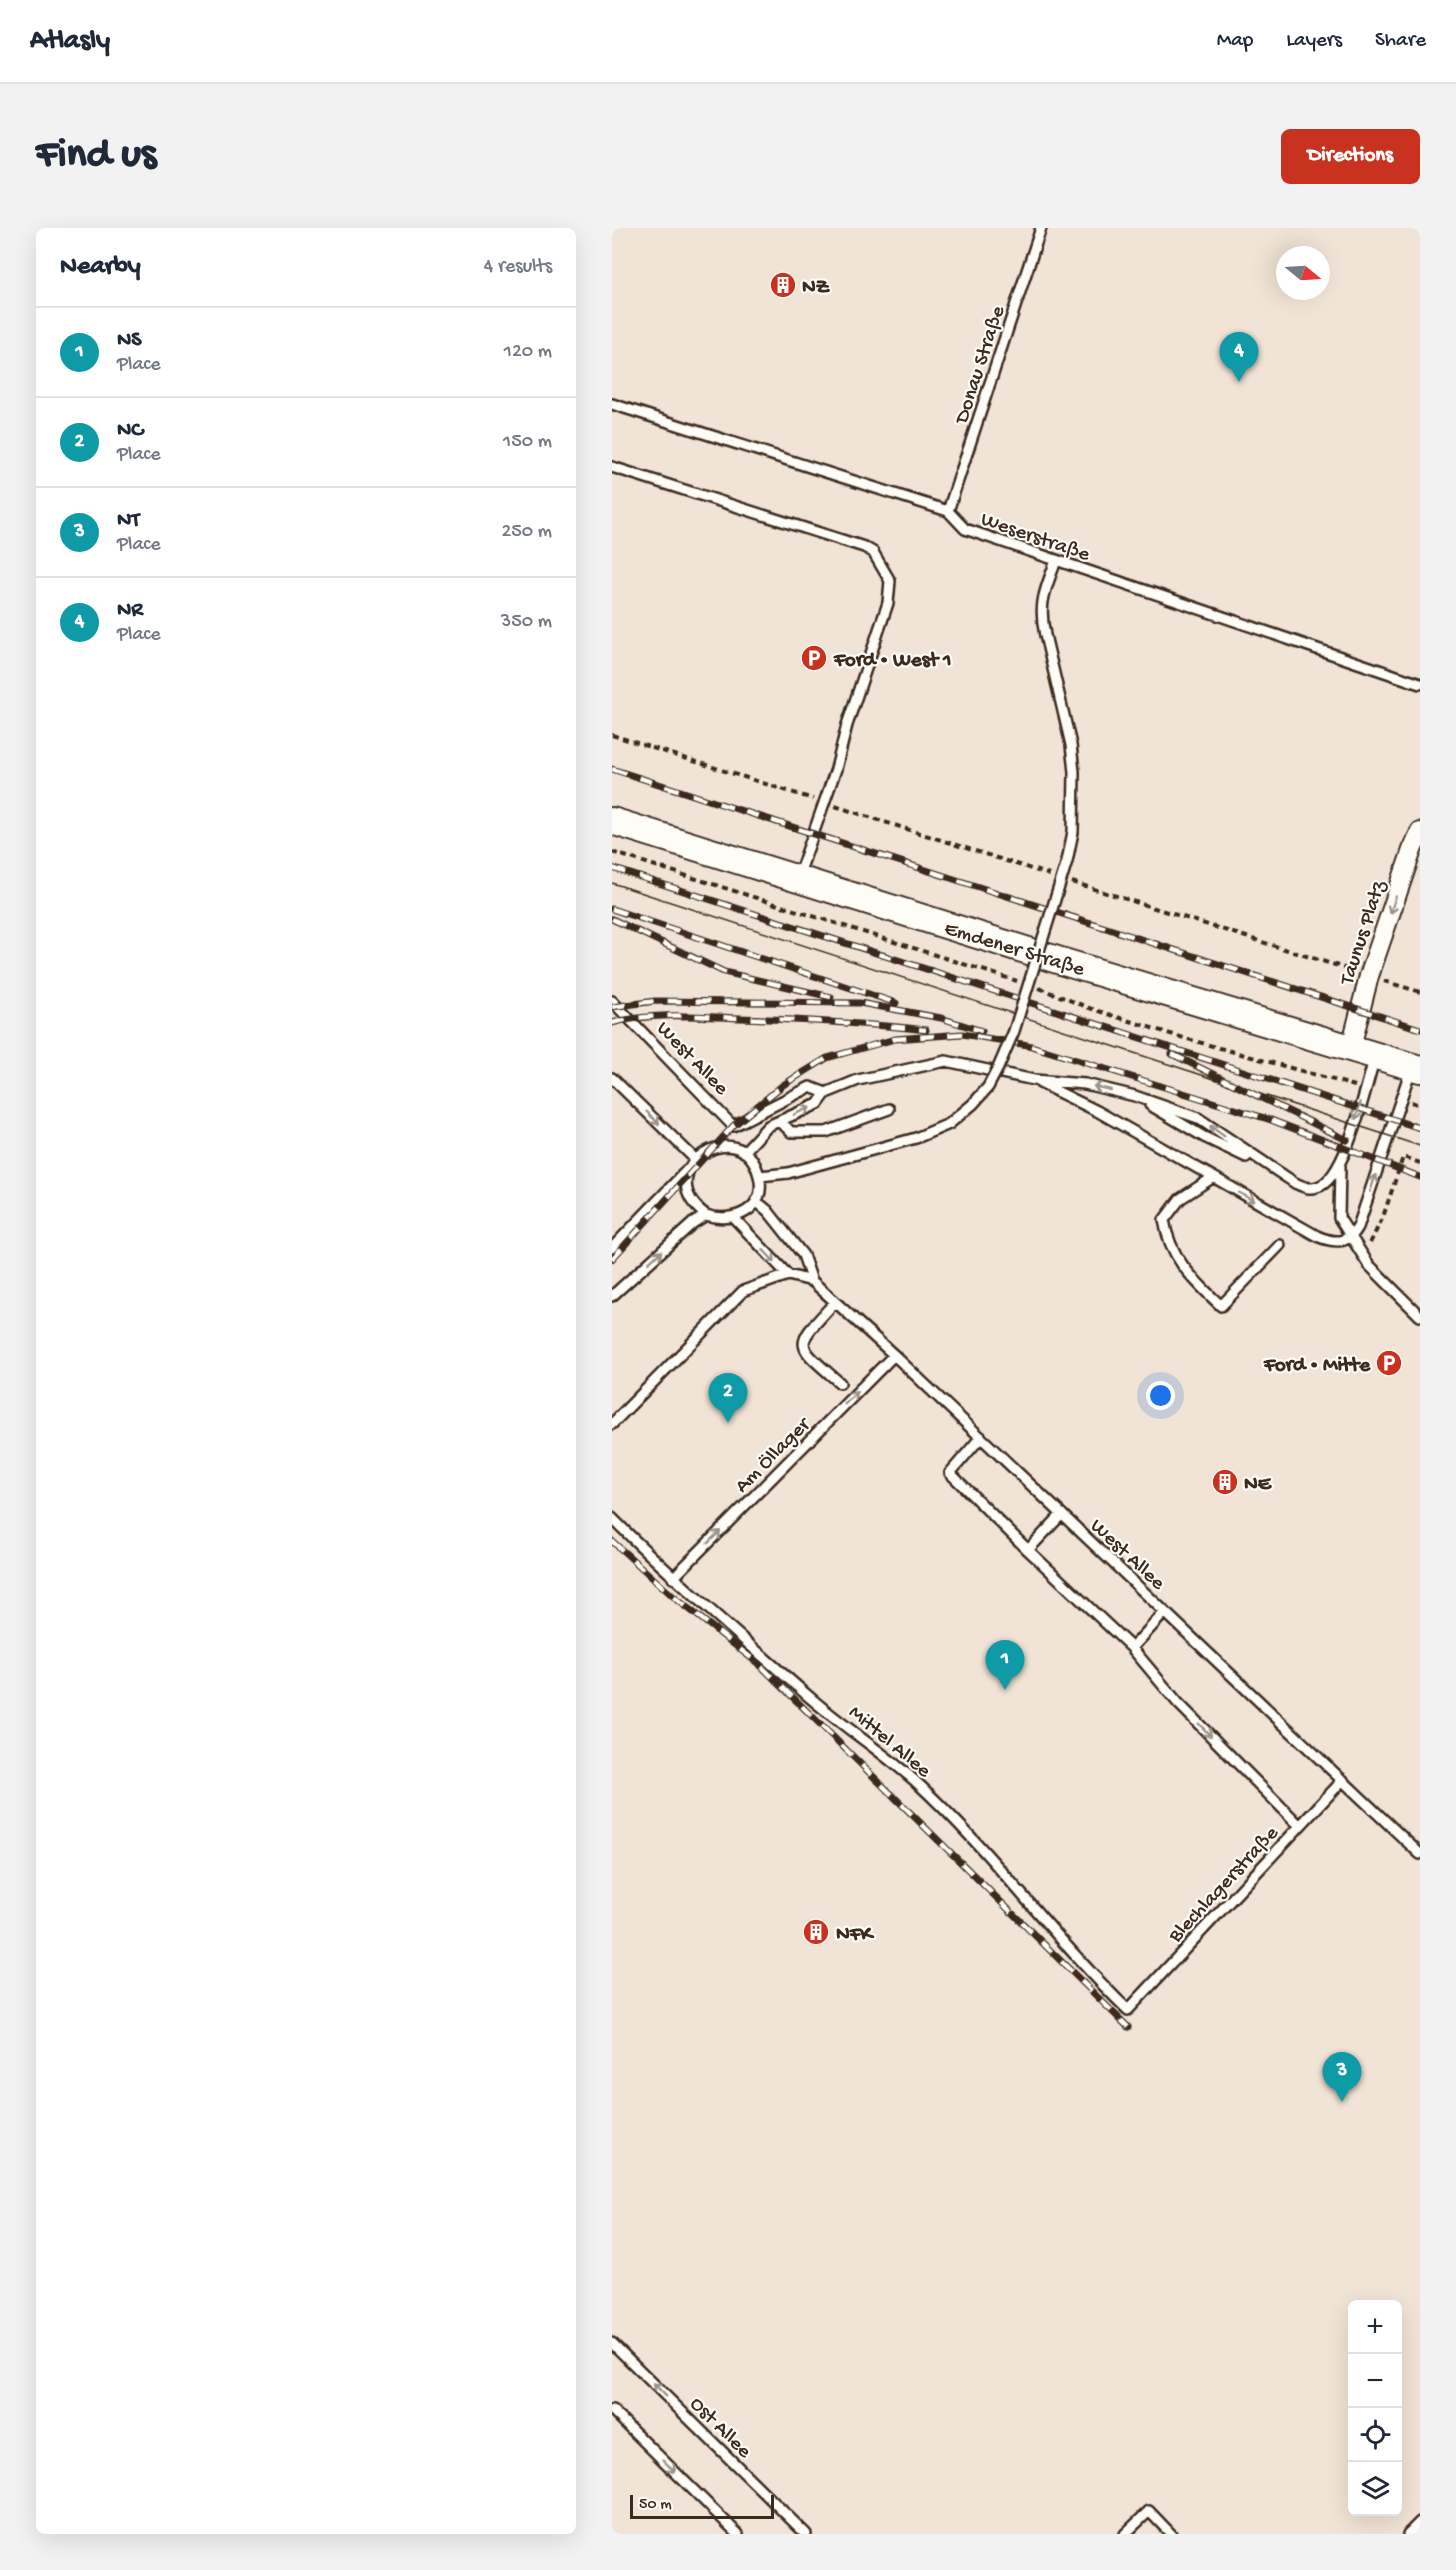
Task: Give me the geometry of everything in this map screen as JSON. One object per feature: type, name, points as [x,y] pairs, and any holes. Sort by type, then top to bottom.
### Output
[{"type":"street","name":"Emdener Straße","points":[[612,821],[1416,1068]]},
{"type":"street","name":"Taunus Platz","points":[[1350,1047],[1369,976],[1420,832]]},
{"type":"lane","name":"Donau Straße","points":[[948,511],[1041,228]]},
{"type":"lane","name":"Weserstraße","points":[[612,404],[948,511],[965,529],[1420,684]]},
{"type":"lane","points":[[612,467],[864,547],[873,552],[890,581],[888,603],[798,879]]},
{"type":"lane","points":[[760,1176],[788,1173],[916,1138],[949,1124],[973,1104],[988,1087],[998,1068],[1017,1020],[1067,861],[1073,832],[1072,754],[1040,614],[1042,596],[1056,561]]},
{"type":"lane","name":"West Allee","points":[[612,1001],[733,1126],[728,1146]]},
{"type":"lane","points":[[1376,1055],[1340,1167],[1341,1186],[1338,1214],[1362,1256],[1420,1316]]},
{"type":"lane","points":[[744,1152],[768,1126],[818,1104],[826,1093],[858,1080],[946,1061],[1034,1080],[1085,1084],[1135,1096],[1198,1118],[1270,1168]]},
{"type":"lane","points":[[1034,1080],[1098,1110],[1212,1178],[1317,1236],[1339,1242],[1352,1237],[1358,1227],[1416,1068]]},
{"type":"lane","points":[[612,1078],[693,1162]]},
{"type":"lane","points":[[733,1126],[810,1087],[826,1093]]},
{"type":"lane","points":[[1135,1096],[1204,1137],[1307,1188],[1318,1187],[1340,1167]]},
{"type":"lane","points":[[780,1121],[791,1132],[826,1132],[889,1109]]},
{"type":"lane","points":[[612,1248],[693,1162],[715,1147],[728,1146],[744,1152],[754,1163],[760,1176],[756,1201],[747,1212],[734,1218],[719,1220],[706,1215],[690,1200],[687,1189],[687,1178],[693,1162]]},
{"type":"lane","points":[[1212,1178],[1180,1199],[1164,1220],[1167,1239],[1185,1270],[1221,1306],[1280,1245]]},
{"type":"lane","name":"West Allee","points":[[756,1201],[768,1211],[804,1255],[812,1281]]},
{"type":"lane","points":[[612,1296],[693,1223],[706,1215]]},
{"type":"lane","points":[[612,1424],[743,1291],[788,1275],[734,1218]]},
{"type":"lane","name":"West Allee","points":[[788,1275],[812,1281],[894,1355],[1420,1854]]},
{"type":"lane","points":[[835,1302],[807,1332],[803,1342],[805,1352],[840,1383]]},
{"type":"lane","name":"Am Öllager","points":[[673,1578],[894,1355]]},
{"type":"lane","points":[[981,1437],[950,1473],[1132,1648],[1178,1702],[1300,1826]]},
{"type":"lane","points":[[1028,1550],[1062,1514]]},
{"type":"lane","name":"Mittel Allee","points":[[612,1518],[673,1578],[808,1696],[915,1781],[1006,1873],[1085,1969],[1128,2010]]},
{"type":"lane","points":[[1132,1648],[1165,1612]]},
{"type":"lane","name":"Blechlagerstraße","points":[[1128,2010],[1343,1780]]},
{"type":"lane","name":"Ost Allee","points":[[612,2343],[806,2534]]},
{"type":"lane","points":[[612,2410],[738,2534]]},
{"type":"lane","points":[[1125,2534],[1149,2511],[1171,2534]]},
{"type":"lane","points":[[1408,2534],[1420,2522]]},
{"type":"path","points":[[612,735],[1051,875]]},
{"type":"path","points":[[1062,879],[1420,992]]},
{"type":"path","points":[[1362,1256],[1383,1217],[1403,1157],[1420,1163]]},
{"type":"tram line","points":[[612,883],[1420,1146]]},
{"type":"railway","points":[[612,769],[1420,1029]]},
{"type":"railway","points":[[612,868],[1420,1128]]},
{"type":"railway","points":[[612,909],[896,1003]]},
{"type":"railway","points":[[612,919],[724,972],[831,997]]},
{"type":"railway","points":[[612,1007],[655,1001],[860,1003],[941,1018],[982,1031]]},
{"type":"railway","points":[[612,1023],[643,1017],[691,1016],[833,1022],[926,1030]]},
{"type":"railway","points":[[612,1259],[733,1126],[783,1085],[827,1058],[895,1039],[962,1034],[1028,1045],[1271,1120],[1420,1177]]},
{"type":"railway","points":[[1172,1054],[1347,1140]]},
{"type":"railway","points":[[612,1541],[674,1597],[760,1665],[1128,2027]]},
{"type":"place","name":"NZ","points":[[783,285]]},
{"type":"place","name":"NR","points":[[1239,382]]},
{"type":"place","name":"Ford • West 1","points":[[814,658]]},
{"type":"place","name":"Ford • Mitte","points":[[1389,1363]]},
{"type":"place","name":"NC","points":[[728,1423]]},
{"type":"place","name":"NE","points":[[1225,1482]]},
{"type":"place","name":"NS","points":[[1005,1690]]},
{"type":"place","name":"NFK","points":[[816,1932]]},
{"type":"place","name":"NT","points":[[1342,2102]]}]
